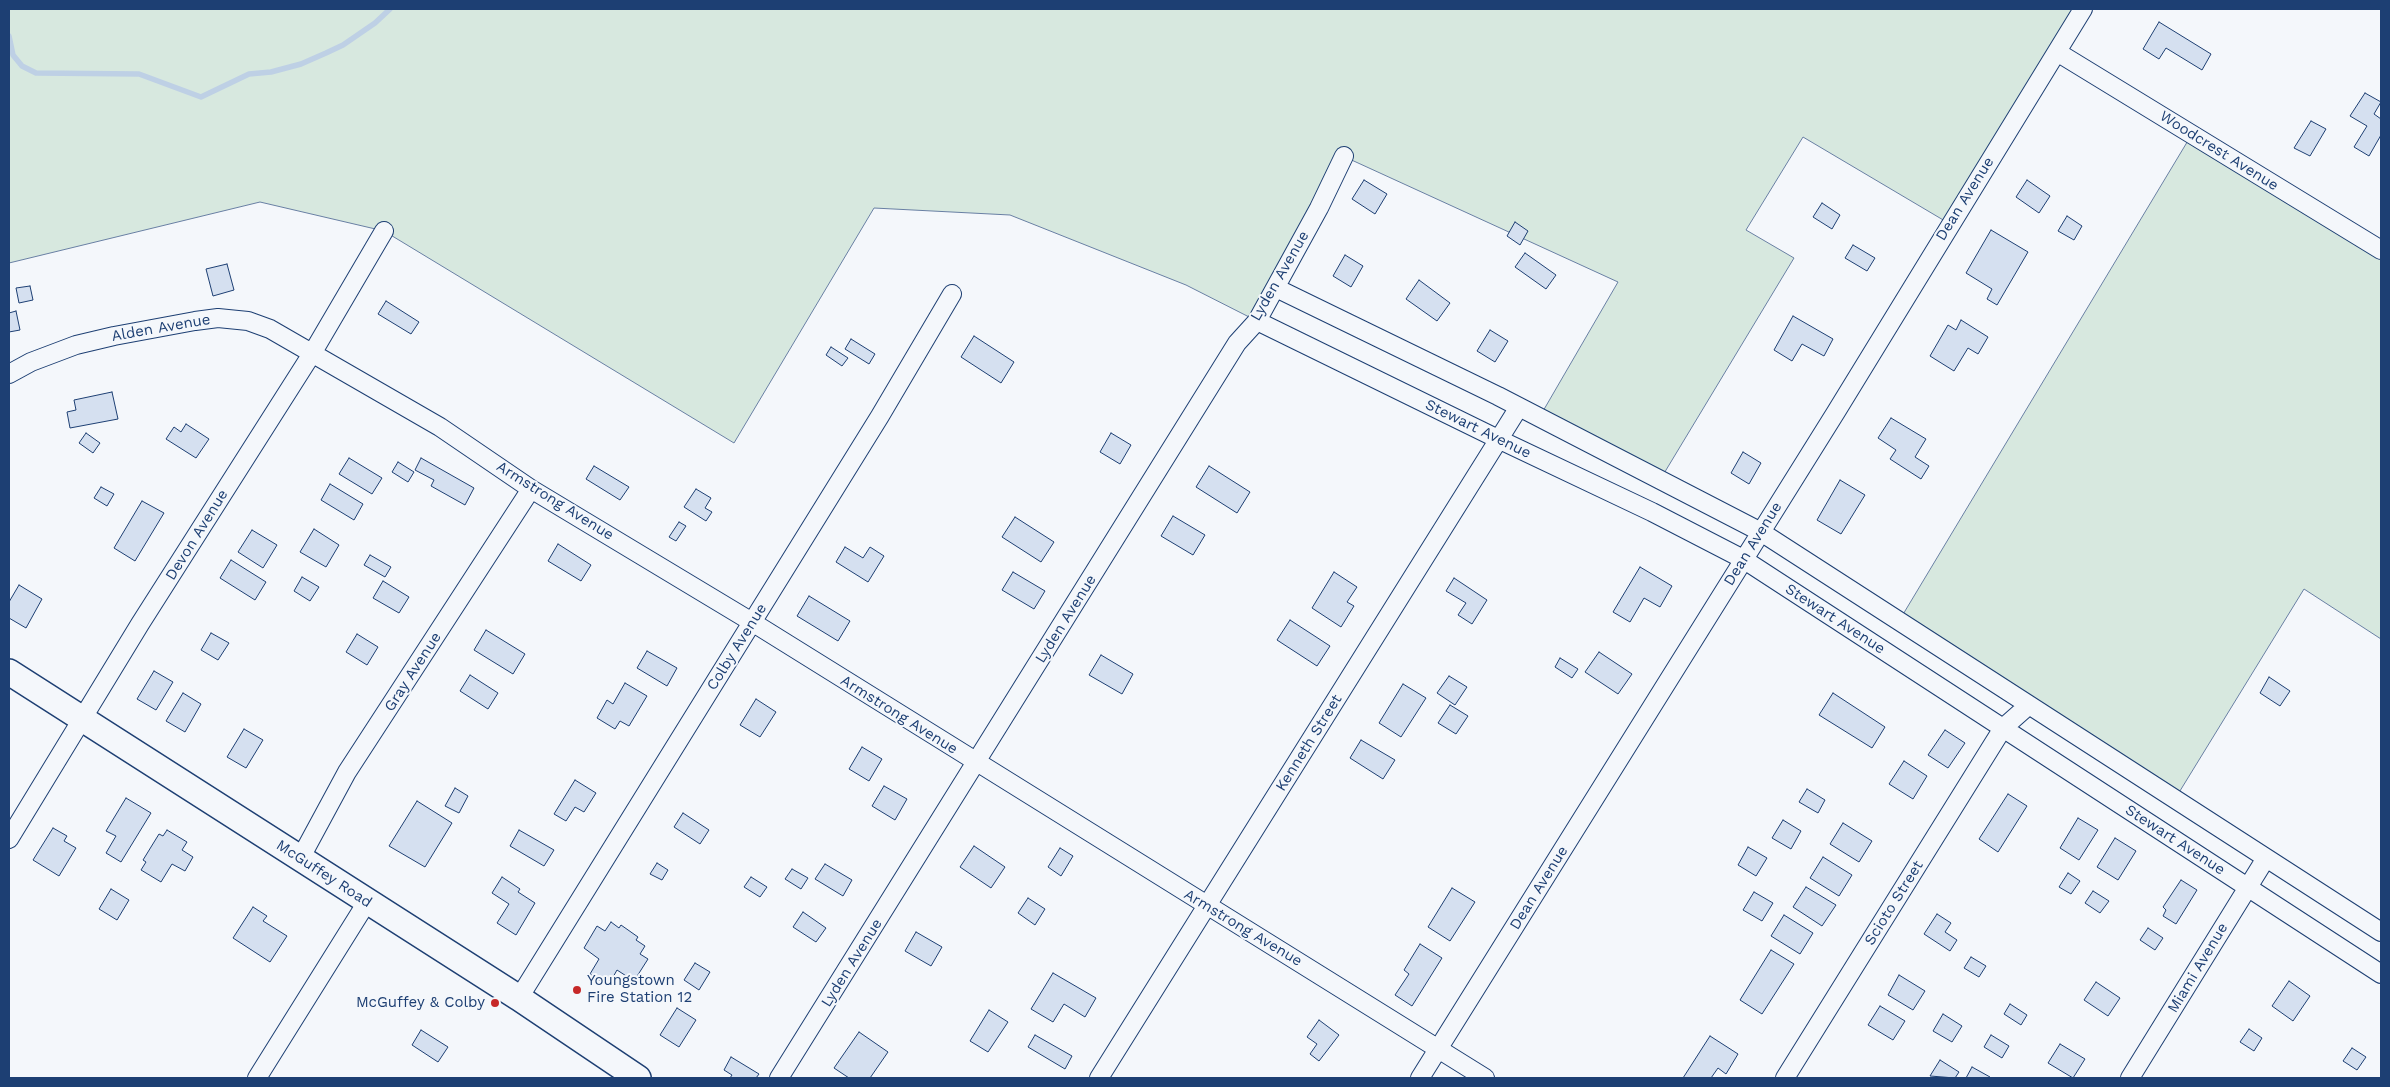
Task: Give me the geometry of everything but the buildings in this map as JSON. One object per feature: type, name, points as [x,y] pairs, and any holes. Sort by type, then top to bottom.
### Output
[{"type":"street","name":"Dean Avenue","points":[[1420,1078],[1761,532],[2083,9]]},
{"type":"street","name":"Woodcrest Avenue","points":[[2057,52],[2381,250]]},
{"type":"street","name":"Lyden Avenue","points":[[779,1078],[977,764],[1238,343],[1257,320],[1276,288],[1344,156]]},
{"type":"street","name":"Devon Avenue","points":[[9,839],[140,624],[313,352],[384,231]]},
{"type":"street","points":[[1276,288],[1519,407],[1761,532],[2381,932]]},
{"type":"street","name":"Colby Avenue","points":[[519,998],[880,416],[952,294]]},
{"type":"street","name":"Alden Avenue","points":[[9,374],[31,362],[76,345],[114,336],[218,318],[248,321],[270,329],[313,352]]},
{"type":"street","name":"Stewart Avenue","points":[[1257,320],[1498,439],[1652,512],[1743,559],[2381,974]]},
{"type":"street","name":"Armstrong Avenue","points":[[313,352],[440,427],[531,489],[752,622],[977,764],[1485,1078]]},
{"type":"street","name":"Kenneth Street","points":[[1099,1078],[1519,407]]},
{"type":"street","name":"Gray Avenue","points":[[300,859],[347,772],[531,489]]},
{"type":"street","name":"McGuffey Road","points":[[9,672],[519,998],[638,1078]]},
{"type":"street","name":"Scioto Street","points":[[1785,1078],[2003,728],[2029,705]]},
{"type":"street","name":"Miami Avenue","points":[[2130,1078],[2266,858]]},
{"type":"street","points":[[257,1078],[367,902]]},
{"type":"shaded area","points":[[9,9],[2083,9],[1950,224],[1803,137],[1746,230],[1794,258],[1660,480],[1539,418],[1618,282],[1345,157],[1257,321],[1186,285],[1010,215],[874,208],[734,443],[384,231],[260,202],[9,263]]},
{"type":"shaded area","points":[[2192,134],[2381,250],[2381,639],[2304,589],[2175,799],[1899,621]]},
{"type":"waterway","points":[[9,36],[13,55],[22,66],[36,73],[139,74],[201,97],[249,74],[271,72],[301,64],[326,53],[343,45],[375,23],[390,9]]},
{"type":"place","name":"Youngstown Fire Station 12","points":[[577,990]]},
{"type":"place","name":"McGuffey & Colby","points":[[495,1003]]}]
